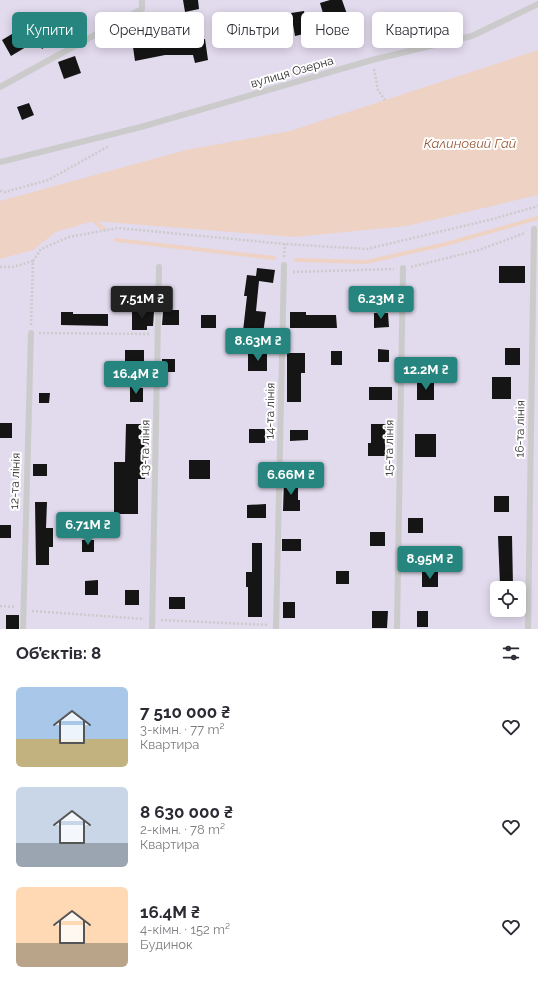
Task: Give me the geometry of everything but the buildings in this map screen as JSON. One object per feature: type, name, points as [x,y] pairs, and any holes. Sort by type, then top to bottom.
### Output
[{"type":"lane","points":[[0,87],[142,9],[142,0]]},
{"type":"lane","name":"вулиця Озерна","points":[[0,162],[141,127],[372,60],[472,36],[538,4]]},
{"type":"lane","name":"16-та лінія","points":[[528,629],[534,229]]},
{"type":"lane","name":"14-та лінія","points":[[276,627],[284,264]]},
{"type":"lane","name":"13-та лінія","points":[[152,629],[160,267]]},
{"type":"lane","name":"15-та лінія","points":[[397,629],[403,268]]},
{"type":"lane","name":"12-та лінія","points":[[23,629],[22,607],[31,333]]},
{"type":"path","points":[[372,60],[378,90],[385,100]]},
{"type":"path","points":[[0,191],[5,192],[48,180],[114,142]]},
{"type":"path","points":[[158,334],[31,333],[33,261],[41,249],[69,237],[118,228],[285,244],[367,249],[493,219],[538,206]]},
{"type":"path","points":[[284,272],[403,268],[479,250],[534,229]]},
{"type":"path","points":[[284,264],[285,244]]},
{"type":"path","points":[[0,267],[13,267],[33,261]]},
{"type":"path","points":[[0,606],[22,607],[34,612],[276,627]]},
{"type":"shaded area","points":[[0,0],[538,0],[538,629],[0,629]]},
{"type":"water","name":"Калиновий Гай","points":[[538,50],[538,195],[407,226],[294,237],[94,221],[56,232],[33,250],[0,259],[0,201],[186,150],[290,131]]},
{"type":"waterway","points":[[296,260],[366,262],[446,244],[538,218]]},
{"type":"waterway","points":[[94,221],[104,229]]},
{"type":"waterway","points":[[116,240],[274,258]]}]
